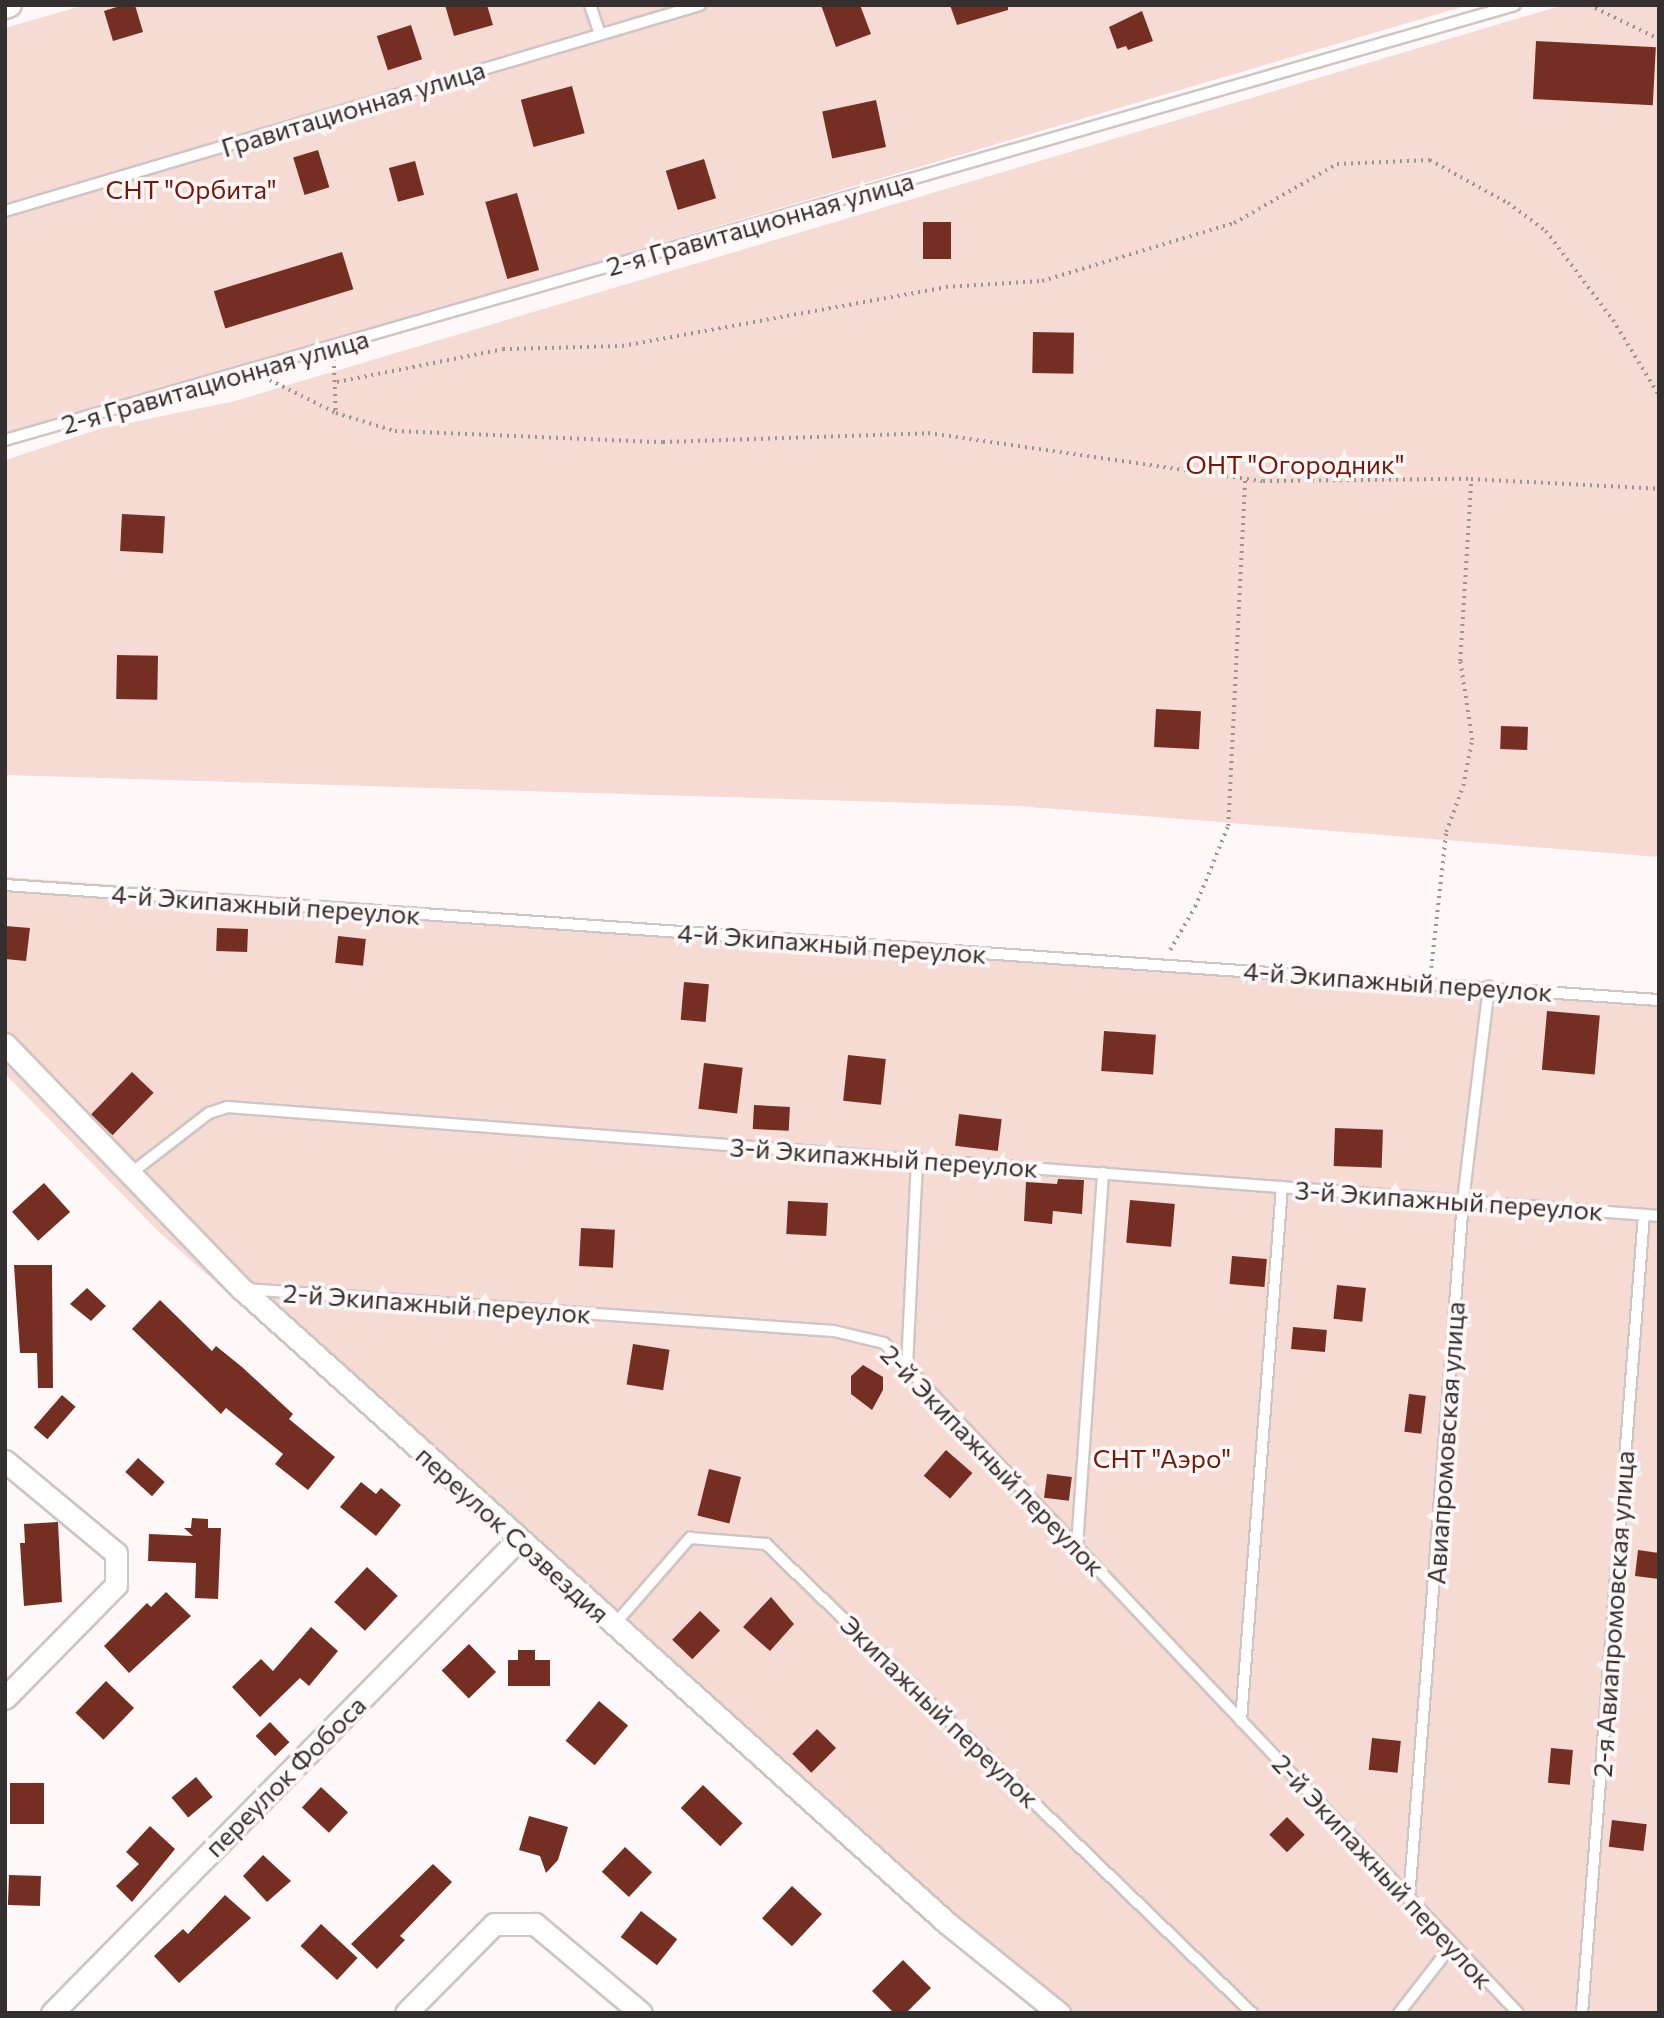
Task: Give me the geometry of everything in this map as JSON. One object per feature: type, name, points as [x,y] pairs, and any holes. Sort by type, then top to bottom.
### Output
[{"type":"street","name":"переулок Созвездия","points":[[5,1044],[242,1289],[947,1923],[1051,2007]]},
{"type":"street","points":[[5,1461],[116,1553],[116,1585],[5,1698]]},
{"type":"street","name":"переулок Фобоса","points":[[52,2013],[518,1540]]},
{"type":"street","points":[[406,2013],[494,1924],[535,1924],[641,2013]]},
{"type":"lane","points":[[590,5],[600,34]]},
{"type":"lane","name":"Гравитационная улица","points":[[5,211],[700,5]]},
{"type":"lane","name":"2-я Гравитационная улица","points":[[5,440],[1514,5]]},
{"type":"lane","name":"4-й Экипажный переулок","points":[[5,886],[1430,981],[1659,1000]]},
{"type":"lane","name":"Авиапромовская улица","points":[[1409,1899],[1463,1201],[1489,987]]},
{"type":"lane","name":"3-й Экипажный переулок","points":[[130,1174],[209,1113],[228,1107],[1659,1216]]},
{"type":"lane","points":[[907,1366],[917,1159]]},
{"type":"lane","points":[[1077,1546],[1103,1174]]},
{"type":"lane","points":[[1241,1721],[1282,1187]]},
{"type":"lane","name":"2-я Авиапромовская улица","points":[[1582,2013],[1644,1214]]},
{"type":"lane","name":"2-й Экипажный переулок","points":[[242,1289],[834,1331],[884,1343],[1518,2013]]},
{"type":"lane","name":"Экипажный переулок","points":[[614,1625],[690,1538],[766,1544],[1252,2013]]},
{"type":"lane","points":[[1399,2013],[1452,1945]]},
{"type":"path","points":[[1589,5],[1659,39]]},
{"type":"path","points":[[337,382],[503,349],[622,346],[946,287],[1042,281],[1234,223],[1337,164],[1430,160],[1508,203],[1546,231],[1613,320],[1659,395]]},
{"type":"path","points":[[332,346],[337,382],[335,413]]},
{"type":"path","points":[[249,369],[335,413],[395,431],[663,442],[928,433],[1245,479],[1471,479],[1659,489]]},
{"type":"path","points":[[1162,964],[1195,907],[1228,826],[1245,479]]},
{"type":"path","points":[[1430,981],[1447,832],[1463,786],[1472,740],[1460,661],[1471,479]]},
{"type":"green space","name":"СНТ \"Орбита\"","points":[[85,5],[1469,5],[5,436],[5,28]]},
{"type":"green space","name":"ОНТ \"Огородник\"","points":[[1563,5],[1659,5],[1659,857],[1018,806],[5,775],[5,460],[100,429],[235,401]]},
{"type":"green space","name":"СНТ \"Аэро\"","points":[[5,877],[1659,995],[1659,2013],[1037,2013],[159,1232],[5,1074]]},
{"type":"building","points":[[123,5],[135,5],[143,32],[113,41],[104,11]]},
{"type":"building","points":[[445,5],[487,5],[493,25],[454,36]]},
{"type":"building","points":[[821,5],[860,5],[871,34],[836,47]]},
{"type":"building","points":[[950,5],[1008,5],[1008,10],[957,25]]},
{"type":"building","points":[[1142,11],[1153,41],[1128,50],[1126,46],[1117,49],[1109,27]]},
{"type":"building","points":[[411,25],[422,59],[388,70],[377,36]]},
{"type":"building","points":[[1536,41],[1656,47],[1653,105],[1533,99]]},
{"type":"building","points":[[572,86],[585,133],[533,147],[521,100]]},
{"type":"building","points":[[876,100],[886,147],[832,158],[822,111]]},
{"type":"building","points":[[318,150],[329,187],[305,195],[293,158]]},
{"type":"building","points":[[704,159],[716,198],[678,210],[666,171]]},
{"type":"building","points":[[415,161],[424,195],[398,202],[389,168]]},
{"type":"building","points":[[517,193],[539,270],[507,279],[485,202]]},
{"type":"building","points":[[923,222],[951,222],[951,259],[923,259]]},
{"type":"building","points":[[342,252],[353,289],[225,328],[214,291]]},
{"type":"building","points":[[1033,332],[1074,333],[1073,374],[1032,373]]},
{"type":"building","points":[[122,514],[165,516],[163,553],[120,551]]},
{"type":"building","points":[[117,655],[158,656],[157,700],[116,699]]},
{"type":"building","points":[[1156,709],[1201,711],[1199,749],[1154,747]]},
{"type":"building","points":[[1501,726],[1528,727],[1527,750],[1500,749]]},
{"type":"building","points":[[5,926],[30,928],[26,961],[5,959]]},
{"type":"building","points":[[217,928],[248,929],[247,952],[216,951]]},
{"type":"building","points":[[338,936],[366,939],[363,966],[335,963]]},
{"type":"building","points":[[684,982],[709,984],[706,1022],[681,1020]]},
{"type":"building","points":[[1547,1011],[1600,1016],[1595,1074],[1542,1070]]},
{"type":"building","points":[[1104,1031],[1156,1035],[1153,1075],[1101,1071]]},
{"type":"building","points":[[848,1055],[886,1059],[881,1105],[843,1101]]},
{"type":"building","points":[[704,1063],[743,1068],[737,1113],[698,1109]]},
{"type":"building","points":[[132,1072],[154,1093],[113,1135],[91,1114]]},
{"type":"building","points":[[754,1105],[790,1107],[789,1131],[753,1129]]},
{"type":"building","points":[[959,1114],[1002,1119],[998,1151],[955,1146]]},
{"type":"building","points":[[1335,1128],[1383,1130],[1382,1168],[1334,1166]]},
{"type":"building","points":[[1058,1179],[1084,1180],[1082,1214],[1053,1211],[1052,1224],[1024,1221],[1026,1182],[1057,1184]]},
{"type":"building","points":[[44,1183],[70,1212],[38,1241],[12,1212]]},
{"type":"building","points":[[1130,1200],[1175,1204],[1171,1247],[1126,1243]]},
{"type":"building","points":[[788,1201],[828,1203],[826,1236],[786,1234]]},
{"type":"building","points":[[581,1228],[615,1230],[613,1268],[579,1266]]},
{"type":"building","points":[[1232,1256],[1267,1259],[1264,1287],[1230,1284]]},
{"type":"building","points":[[14,1265],[52,1265],[53,1388],[38,1388],[37,1353],[20,1353]]},
{"type":"building","points":[[1337,1285],[1366,1288],[1362,1322],[1333,1319]]},
{"type":"building","points":[[87,1288],[106,1306],[91,1321],[70,1304]]},
{"type":"building","points":[[160,1300],[212,1351],[216,1346],[242,1367],[293,1414],[289,1419],[335,1457],[308,1490],[275,1464],[283,1454],[226,1408],[221,1414],[132,1329]]},
{"type":"building","points":[[1293,1327],[1327,1330],[1325,1352],[1291,1349]]},
{"type":"building","points":[[633,1344],[670,1350],[663,1390],[627,1384]]},
{"type":"building","points":[[863,1365],[883,1377],[883,1390],[872,1410],[851,1394],[851,1376]]},
{"type":"building","points":[[1409,1394],[1426,1396],[1421,1434],[1404,1432]]},
{"type":"building","points":[[62,1395],[76,1407],[47,1439],[34,1427]]},
{"type":"building","points":[[946,1450],[972,1473],[950,1499],[924,1476]]},
{"type":"building","points":[[138,1458],[165,1482],[152,1496],[125,1472]]},
{"type":"building","points":[[709,1469],[741,1477],[729,1524],[697,1516]]},
{"type":"building","points":[[1047,1474],[1072,1477],[1069,1501],[1044,1498]]},
{"type":"building","points":[[361,1482],[376,1494],[381,1488],[401,1505],[376,1536],[340,1507]]},
{"type":"building","points":[[192,1518],[208,1519],[208,1528],[221,1528],[218,1599],[195,1598],[196,1563],[148,1561],[149,1534],[193,1536],[184,1528],[191,1528]]},
{"type":"building","points":[[58,1522],[62,1602],[24,1606],[20,1543],[25,1543],[24,1524]]},
{"type":"building","points":[[1638,1550],[1659,1553],[1659,1579],[1635,1576]]},
{"type":"building","points":[[367,1567],[398,1596],[365,1631],[334,1602]]},
{"type":"building","points":[[166,1592],[191,1616],[129,1673],[104,1646],[147,1603],[151,1607]]},
{"type":"building","points":[[771,1597],[794,1624],[770,1651],[743,1627]]},
{"type":"building","points":[[700,1611],[720,1630],[692,1659],[672,1640]]},
{"type":"building","points":[[311,1627],[338,1651],[309,1686],[300,1678],[260,1717],[232,1687],[261,1659],[273,1671]]},
{"type":"building","points":[[469,1644],[496,1672],[469,1698],[442,1670]]},
{"type":"building","points":[[518,1650],[535,1650],[535,1660],[550,1660],[550,1686],[508,1686],[508,1660],[518,1660]]},
{"type":"building","points":[[106,1681],[134,1708],[103,1740],[75,1713]]},
{"type":"building","points":[[599,1701],[628,1725],[595,1765],[566,1741]]},
{"type":"building","points":[[270,1722],[289,1742],[275,1756],[256,1736]]},
{"type":"building","points":[[817,1729],[836,1748],[811,1773],[792,1754]]},
{"type":"building","points":[[1372,1738],[1401,1741],[1397,1773],[1369,1770]]},
{"type":"building","points":[[1551,1748],[1573,1750],[1570,1785],[1548,1783]]},
{"type":"building","points":[[196,1777],[213,1797],[188,1817],[171,1798]]},
{"type":"building","points":[[10,1783],[44,1783],[44,1824],[10,1824]]},
{"type":"building","points":[[703,1785],[743,1823],[720,1846],[681,1808]]},
{"type":"building","points":[[321,1787],[348,1812],[329,1833],[302,1807]]},
{"type":"building","points":[[529,1816],[568,1827],[558,1860],[546,1873],[540,1856],[519,1850]]},
{"type":"building","points":[[1287,1817],[1305,1835],[1287,1852],[1269,1835]]},
{"type":"building","points":[[1612,1820],[1647,1824],[1643,1851],[1609,1847]]},
{"type":"building","points":[[150,1826],[175,1849],[132,1902],[116,1886],[139,1864],[126,1852]]},
{"type":"building","points":[[625,1847],[652,1872],[629,1897],[602,1872]]},
{"type":"building","points":[[263,1855],[291,1881],[267,1902],[243,1876]]},
{"type":"building","points":[[433,1864],[452,1882],[400,1936],[405,1940],[377,1969],[351,1944]]},
{"type":"building","points":[[9,1875],[41,1876],[40,1906],[8,1905]]},
{"type":"building","points":[[792,1886],[822,1914],[792,1946],[762,1918]]},
{"type":"building","points":[[225,1895],[251,1918],[179,1983],[154,1956],[183,1929],[188,1934]]},
{"type":"building","points":[[641,1911],[677,1939],[657,1965],[621,1937]]},
{"type":"building","points":[[321,1924],[358,1958],[337,1980],[301,1946]]},
{"type":"building","points":[[903,1960],[931,1988],[906,2013],[894,2013],[872,1991]]}]
